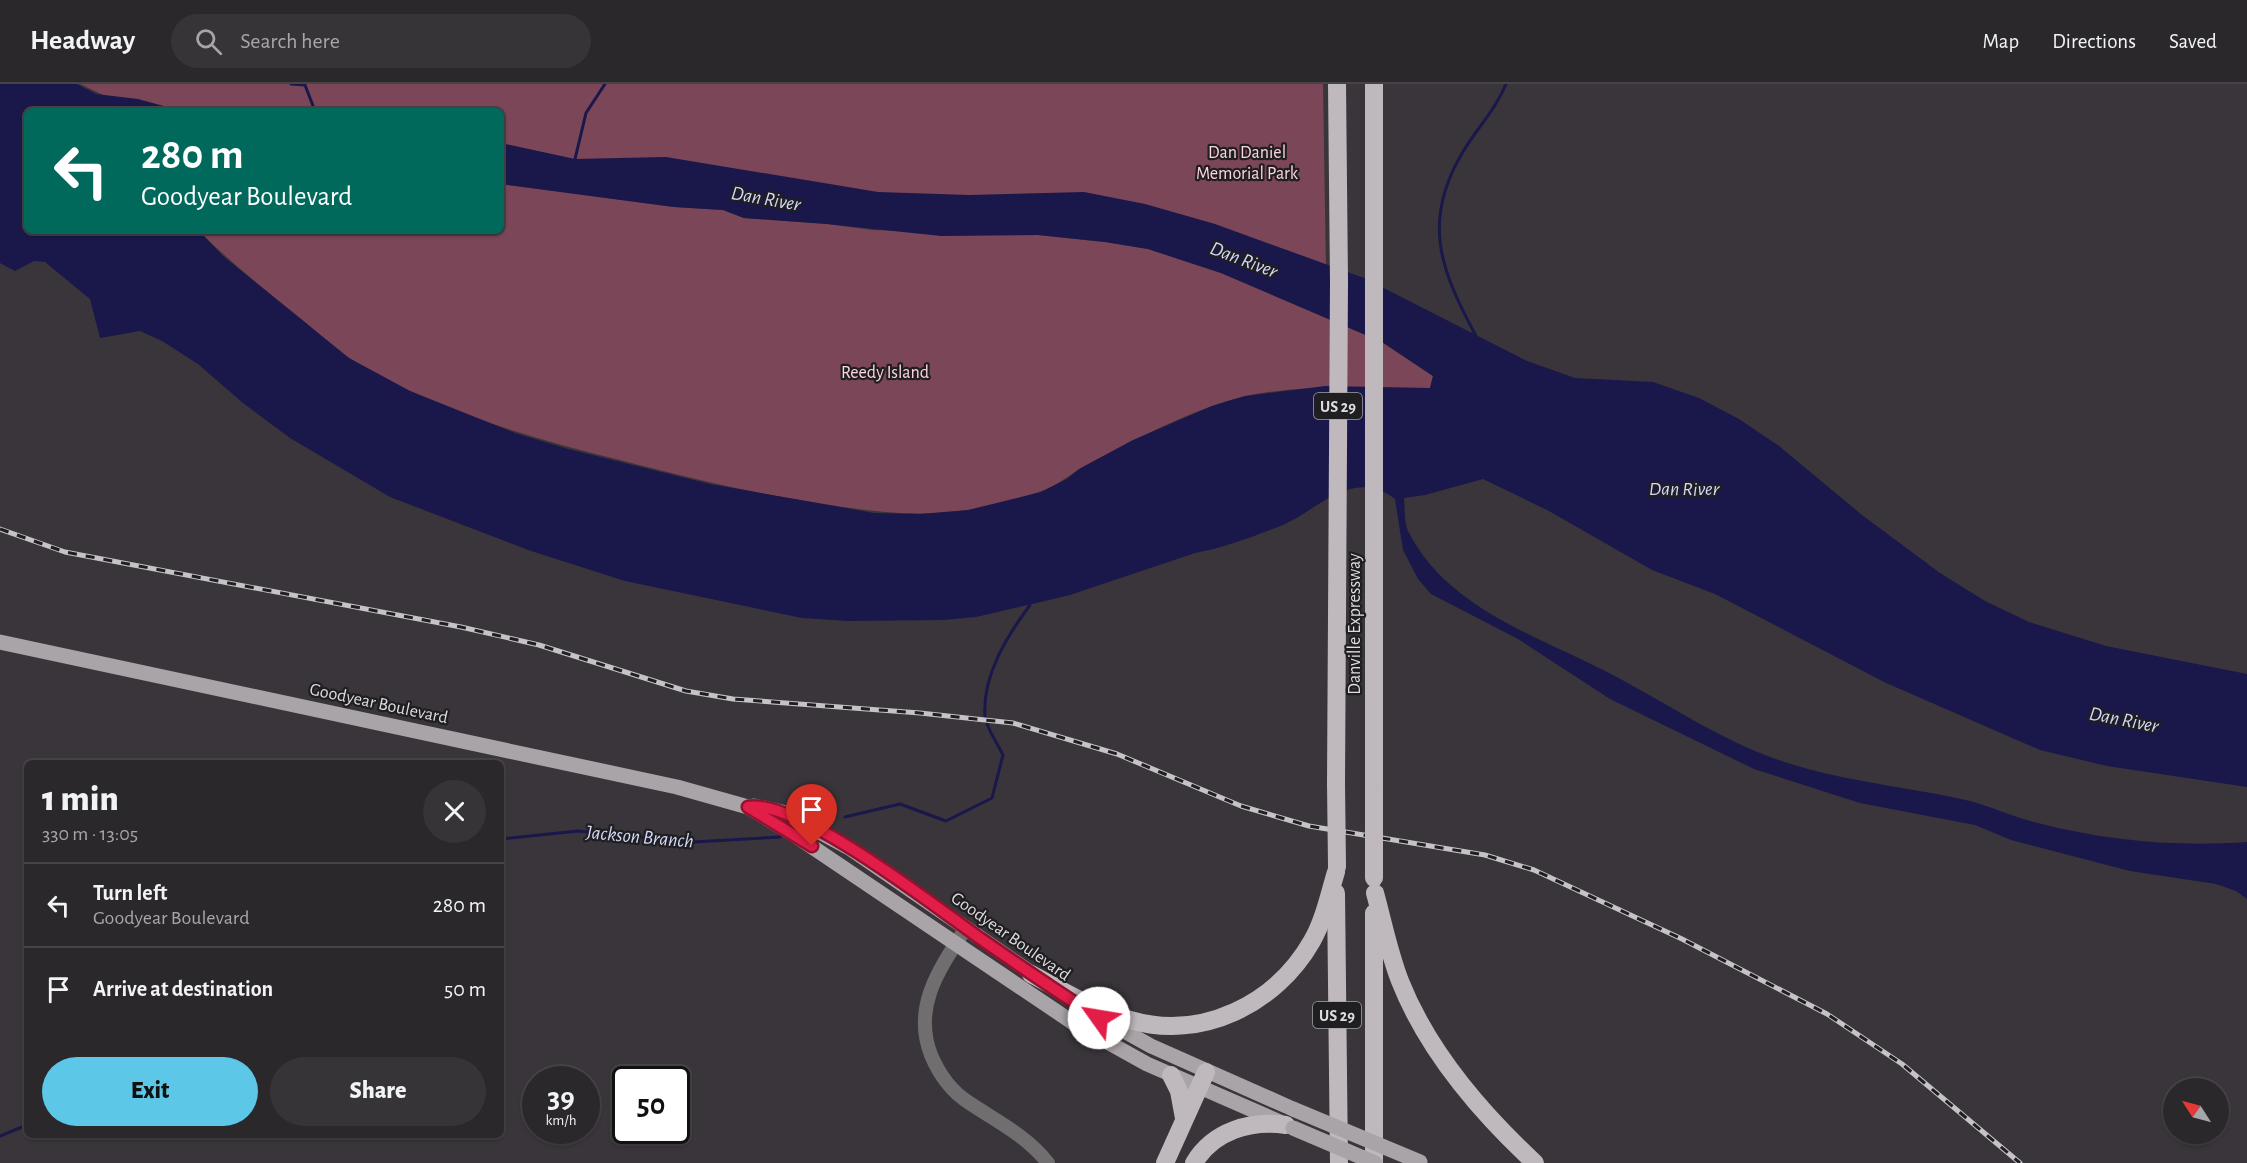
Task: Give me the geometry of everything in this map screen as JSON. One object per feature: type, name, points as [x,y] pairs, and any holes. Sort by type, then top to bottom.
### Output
[{"type":"highway","name":"Danville Expressway","points":[[1337,84],[1336,870],[1339,1163]]},
{"type":"highway","name":"Danville Expressway","points":[[1374,84],[1375,1163]]},
{"type":"highway","points":[[1031,974],[1113,1015],[1131,1021],[1176,1026],[1199,1024],[1228,1015],[1262,998],[1290,972],[1302,957],[1322,917],[1336,870]]},
{"type":"highway","points":[[1374,885],[1400,980],[1425,1033],[1466,1091],[1535,1163]]},
{"type":"highway","points":[[1171,1075],[1179,1091],[1184,1118]]},
{"type":"highway","points":[[1165,1163],[1202,1080]]},
{"type":"highway","points":[[1194,1163],[1207,1146],[1237,1129],[1261,1123],[1291,1121]]},
{"type":"main road","name":"Goodyear Boulevard","points":[[0,642],[616,773],[748,807],[793,834],[1075,1024],[1171,1075],[1202,1080]]},
{"type":"main road","name":"Goodyear Boulevard","points":[[748,807],[755,806],[782,812],[832,838],[1031,974],[1202,1080],[1375,1163]]},
{"type":"main road","name":"Goodyear Boulevard","points":[[1291,1121],[1421,1163]]},
{"type":"street","points":[[966,928],[934,980],[925,1006],[925,1034],[935,1065],[952,1089],[1027,1140],[1048,1163]]},
{"type":"green space","name":"Dan Daniel Memorial Park","points":[[80,84],[1323,84],[1326,271],[901,198],[578,162],[504,146],[504,108],[175,108],[105,96]]},
{"type":"green space","name":"Reedy Island","points":[[504,184],[674,207],[723,210],[744,218],[872,230],[1038,235],[1148,249],[1221,273],[1382,342],[1433,376],[1430,388],[1293,389],[1239,398],[1212,406],[1163,426],[1085,466],[1052,487],[1022,498],[944,513],[875,511],[782,497],[681,475],[550,442],[448,408],[383,378],[352,360],[223,254],[202,234],[504,234]]},
{"type":"water","name":"Dan River","points":[[0,84],[77,84],[96,94],[138,99],[171,108],[24,108],[24,234],[202,234],[223,256],[349,358],[410,391],[515,433],[568,449],[710,484],[874,513],[920,514],[968,510],[1041,492],[1133,440],[1212,406],[1245,396],[1325,386],[1430,388],[1433,376],[1382,342],[1221,273],[1148,249],[1038,235],[941,236],[744,218],[723,210],[674,207],[504,184],[504,144],[575,159],[666,157],[878,192],[969,195],[1084,192],[1145,204],[1215,224],[1364,278],[1527,361],[1575,378],[1653,382],[1699,398],[1739,419],[1779,446],[1862,515],[1940,573],[1985,601],[2029,622],[2106,646],[2247,674],[2247,787],[2107,766],[2040,750],[1884,682],[1715,594],[1652,570],[1549,511],[1483,479],[1425,495],[1404,498],[1408,531],[1424,556],[1443,578],[1465,597],[1515,628],[1617,677],[1750,749],[1821,772],[1970,801],[2029,821],[2090,834],[2168,843],[2247,842],[2247,899],[2236,891],[2216,884],[2130,871],[2011,840],[1975,825],[1860,803],[1754,769],[1610,699],[1518,639],[1431,594],[1418,579],[1403,550],[1395,499],[1380,490],[1365,487],[1351,489],[1323,501],[1283,525],[1228,545],[1195,553],[1070,595],[976,617],[944,620],[847,621],[802,618],[625,581],[528,550],[390,497],[290,438],[243,403],[198,364],[162,341],[140,331],[100,338],[90,299],[45,262],[34,261],[15,271],[0,263]]},
{"type":"waterway","points":[[291,84],[305,85],[314,108]]},
{"type":"waterway","points":[[577,161],[575,159],[586,113],[605,84]]},
{"type":"waterway","points":[[1474,338],[1476,336],[1463,312],[1445,266],[1440,244],[1439,222],[1443,199],[1451,175],[1464,150],[1492,110],[1506,84]]},
{"type":"waterway","name":"Jackson Branch","points":[[845,817],[900,804],[946,821],[992,798],[1003,755],[986,721],[985,701],[998,657],[1030,605],[1028,602]]},
{"type":"waterway","name":"Jackson Branch","points":[[504,839],[578,831],[693,842],[780,837]]},
{"type":"waterway","name":"Jackson Branch","points":[[0,1136],[24,1126]]},
{"type":"railway","points":[[0,529],[65,552],[461,627],[539,645],[686,691],[733,699],[920,713],[1013,723],[1117,754],[1241,806],[1309,826],[1485,855],[1534,870],[1682,939],[1827,1014],[1902,1064],[2020,1163]]},
{"type":"route","points":[[812,846],[748,807],[769,808],[782,812],[851,849],[1031,974],[1099,1018]]}]
